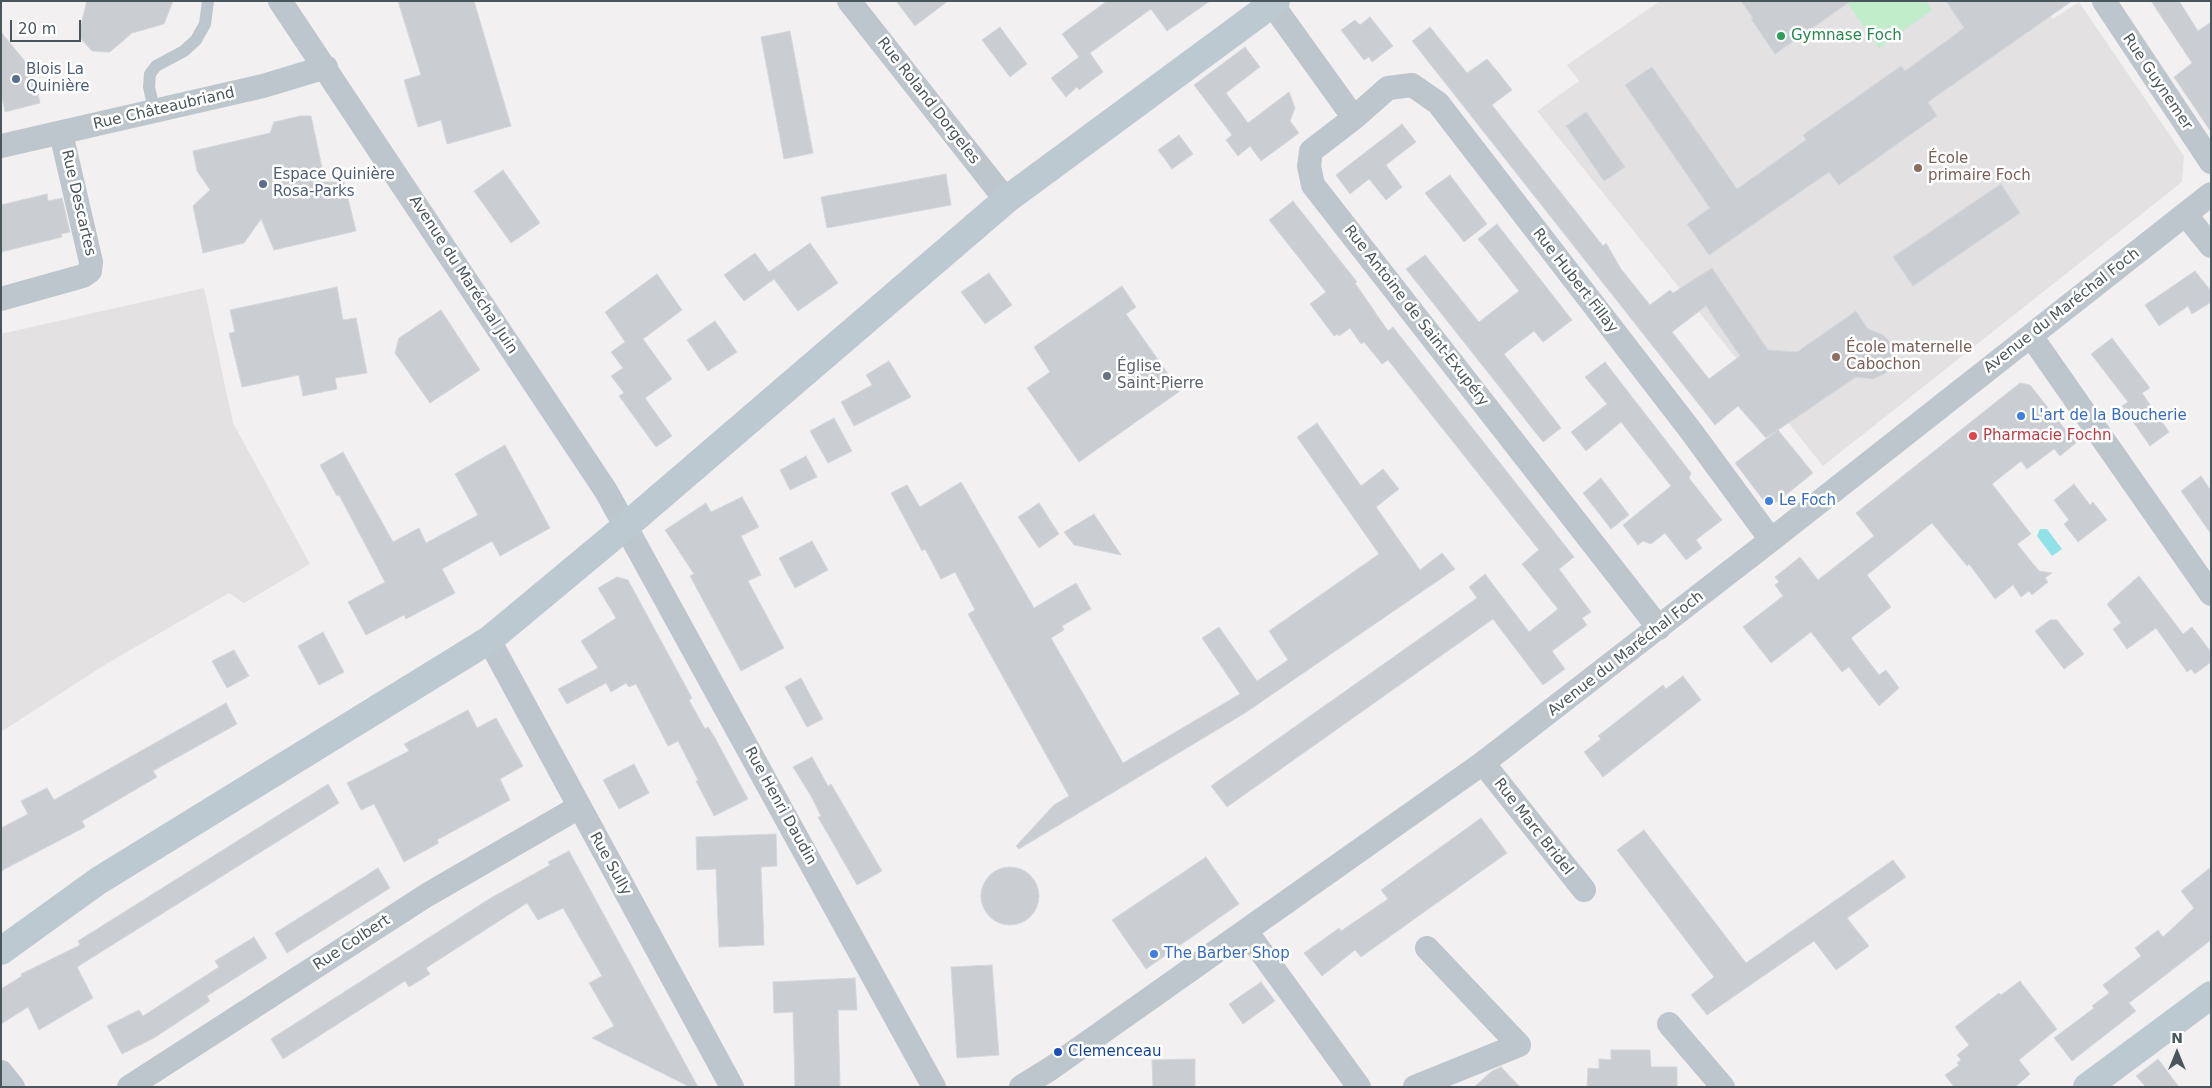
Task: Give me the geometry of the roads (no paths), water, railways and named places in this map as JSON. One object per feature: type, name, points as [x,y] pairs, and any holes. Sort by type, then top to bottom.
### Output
[{"type":"street","name":"Avenue du Maréchal Juin","points":[[280,1],[326,67],[606,492],[626,526]]},
{"type":"street","name":"Rue Roland Dorgeles","points":[[849,1],[1006,200]]},
{"type":"street","name":"Rue Guynemer","points":[[2104,1],[2211,162]]},
{"type":"street","points":[[1,951],[98,881],[489,640],[626,526],[1006,200],[1274,3],[1354,118]]},
{"type":"street","name":"Rue Châteaubriand","points":[[1,146],[263,86],[326,67]]},
{"type":"street","name":"Rue Hubert Fillay","points":[[1354,118],[1388,88],[1412,85],[1438,104],[1691,431],[1771,540]]},
{"type":"street","name":"Rue Antoine de Saint-Exupéry","points":[[1354,118],[1312,151],[1308,166],[1313,185],[1659,628]]},
{"type":"street","name":"Rue Descartes","points":[[1,299],[83,276],[90,271],[91,262],[61,133]]},
{"type":"street","name":"Avenue du Maréchal Foch","points":[[1021,1087],[1050,1069],[1483,764],[2211,194]]},
{"type":"street","points":[[2185,214],[2211,246]]},
{"type":"street","points":[[2031,336],[2211,594]]},
{"type":"street","name":"Rue Henri Daudin","points":[[626,526],[934,1087]]},
{"type":"street","name":"Rue Sully","points":[[489,640],[732,1087]]},
{"type":"street","name":"Rue Marc Bridel","points":[[1483,764],[1584,890]]},
{"type":"street","name":"Rue Colbert","points":[[129,1087],[427,895],[579,807]]},
{"type":"street","points":[[1246,931],[1359,1087]]},
{"type":"street","points":[[1415,1087],[1519,1045],[1427,948]]},
{"type":"street","points":[[2087,1087],[2211,995]]},
{"type":"street","points":[[1669,1024],[1723,1087]]},
{"type":"street","points":[[1,1072],[12,1087]]},
{"type":"lane","points":[[154,110],[149,87],[150,74],[156,66],[184,51],[196,40],[205,24],[208,1]]},
{"type":"water","points":[[2040,529],[2047,529],[2062,549],[2052,556],[2037,536]]},
{"type":"place","name":"Gymnase Foch","points":[[1781,36]]},
{"type":"place","name":"Blois La Quinière","points":[[16,79]]},
{"type":"place","name":"École primaire Foch","points":[[1918,168]]},
{"type":"place","name":"Espace Quinière Rosa-Parks","points":[[263,184]]},
{"type":"place","name":"École maternelle Cabochon","points":[[1836,357]]},
{"type":"place","name":"Église Saint-Pierre","points":[[1107,376]]},
{"type":"place","name":"L'art de la Boucherie","points":[[2021,416]]},
{"type":"place","name":"Pharmacie Fochn","points":[[1973,436]]},
{"type":"place","name":"Le Foch","points":[[1769,501]]},
{"type":"place","name":"The Barber Shop","points":[[1154,954]]},
{"type":"place","name":"Clemenceau","points":[[1058,1052]]}]
